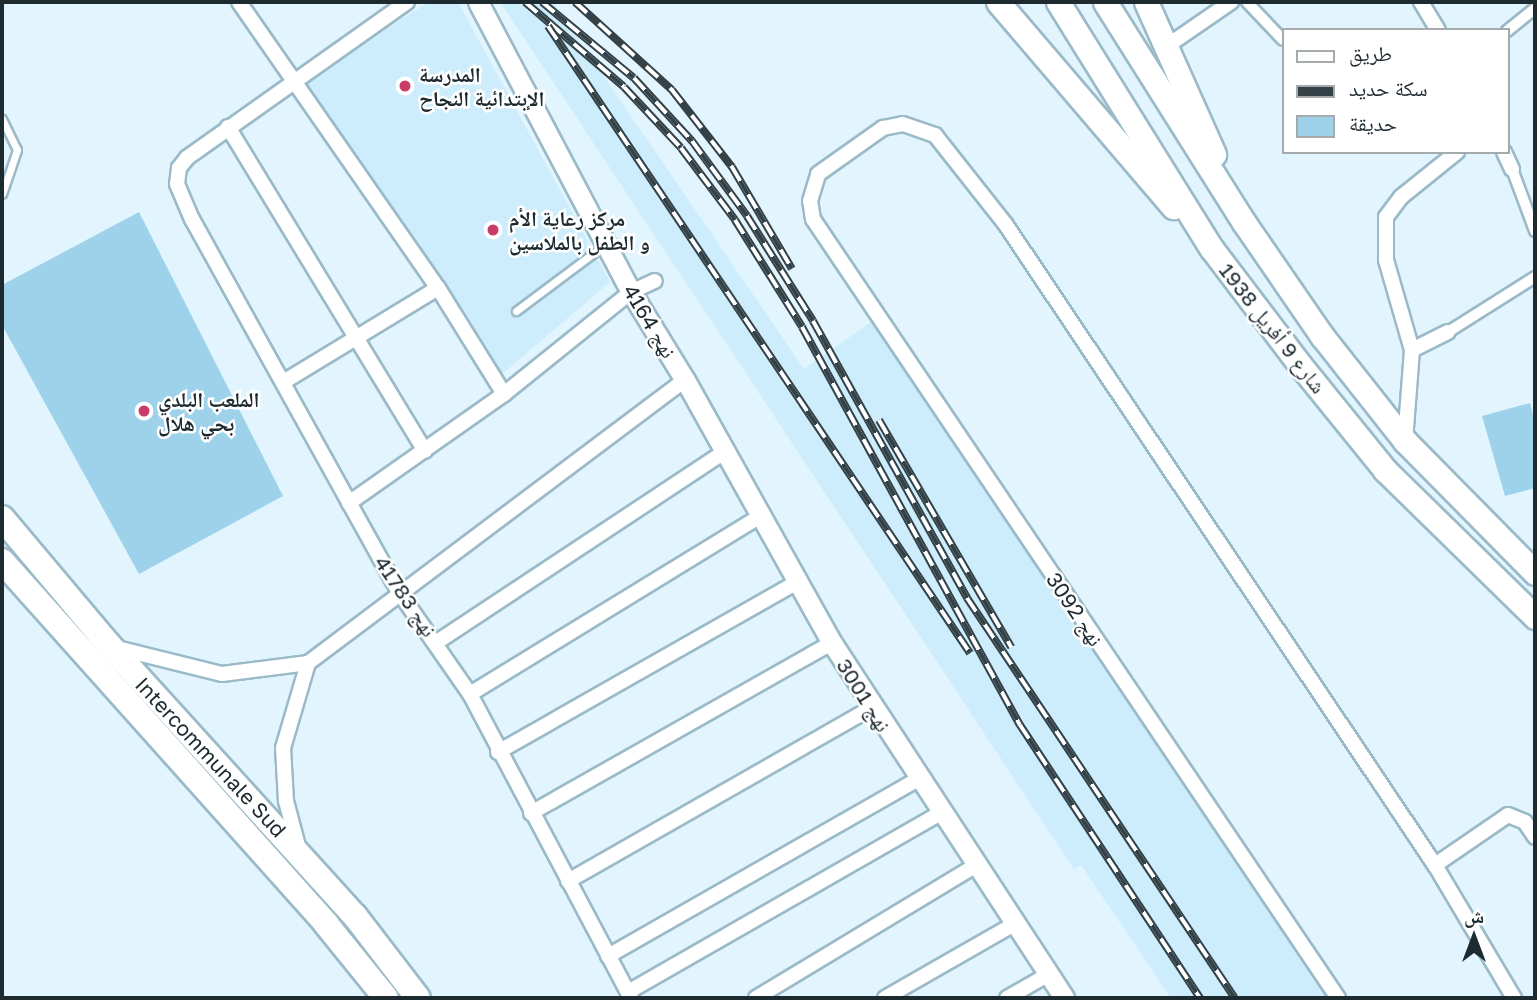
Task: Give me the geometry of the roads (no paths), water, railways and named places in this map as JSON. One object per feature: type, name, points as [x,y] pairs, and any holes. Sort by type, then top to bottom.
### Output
[{"type":"highway","name":"Intercommunale Sud","points":[[2,518],[108,645],[299,853],[418,998]]},
{"type":"highway","name":"Intercommunale Sud","points":[[2,561],[326,924],[386,998]]},
{"type":"main road","points":[[998,2],[1212,249]]},
{"type":"main road","name":"شارع 9 أفريل 1938","points":[[1058,2],[1212,249],[1384,470],[1535,617]]},
{"type":"main road","points":[[1146,2],[1245,225]]},
{"type":"main road","name":"شارع 9 أفريل 1938","points":[[1108,5],[1245,225],[1322,336],[1405,441],[1535,573]]},
{"type":"street","points":[[239,2],[438,288],[504,394]]},
{"type":"street","points":[[407,2],[293,78],[228,127],[354,339],[425,452]]},
{"type":"street","name":"نهج 4164","points":[[478,2],[631,292],[685,380]]},
{"type":"street","points":[[1167,46],[1231,2]]},
{"type":"street","points":[[1247,2],[1282,39]]},
{"type":"street","points":[[1420,2],[1437,28]]},
{"type":"street","points":[[1509,29],[1535,8]]},
{"type":"street","name":"نهج 3092","points":[[1338,998],[813,219],[810,201],[818,174],[859,143],[903,124],[935,135],[1006,225],[1435,865]]},
{"type":"street","name":"نهج 41783","points":[[228,127],[179,168],[180,194],[399,593],[437,642],[470,694],[629,995]]},
{"type":"street","points":[[1405,441],[1412,350],[1386,260],[1386,217],[1401,197],[1455,154]]},
{"type":"street","points":[[1505,154],[1535,231]]},
{"type":"street","points":[[1412,350],[1448,332],[1535,276]]},
{"type":"street","points":[[349,503],[504,394],[631,292],[655,281]]},
{"type":"street","points":[[285,381],[438,288]]},
{"type":"street","points":[[108,645],[222,674],[308,663],[685,380]]},
{"type":"street","name":"نهج 3001","points":[[685,380],[723,453],[871,708],[1064,998]]},
{"type":"street","points":[[437,642],[723,453]]},
{"type":"street","points":[[470,694],[760,517]]},
{"type":"street","points":[[498,751],[797,582]]},
{"type":"street","points":[[531,813],[832,643]]},
{"type":"street","points":[[299,853],[286,801],[283,748],[308,663]]},
{"type":"street","points":[[568,881],[871,708]]},
{"type":"street","points":[[608,956],[917,780]]},
{"type":"street","points":[[629,995],[940,813]]},
{"type":"street","points":[[1514,998],[1435,865],[1508,815],[1525,822],[1535,837]]},
{"type":"street","points":[[756,998],[975,866]]},
{"type":"street","points":[[885,998],[1016,923]]},
{"type":"street","points":[[1007,998],[1049,974]]},
{"type":"lane","points":[[2,119],[9,126],[17,150],[2,194]]},
{"type":"lane","points":[[516,311],[607,243]]},
{"type":"railway","points":[[525,2],[624,87],[681,148],[735,220],[802,327],[1020,725],[1200,998]]},
{"type":"railway","points":[[542,2],[634,78],[692,141],[747,216],[813,321],[967,598],[1235,998]]},
{"type":"railway","points":[[575,2],[672,90],[732,167],[792,269]]},
{"type":"railway","points":[[548,26],[970,653]]},
{"type":"railway","points":[[879,420],[1011,647]]},
{"type":"place","name":"المدرسة الإبتدائية النجاح","points":[[405,86]]},
{"type":"place","name":"مركز رعاية الأم و الطفل بالملاسين","points":[[493,230]]},
{"type":"place","name":"الملعب البلدي بحي هلال","points":[[144,411]]}]
